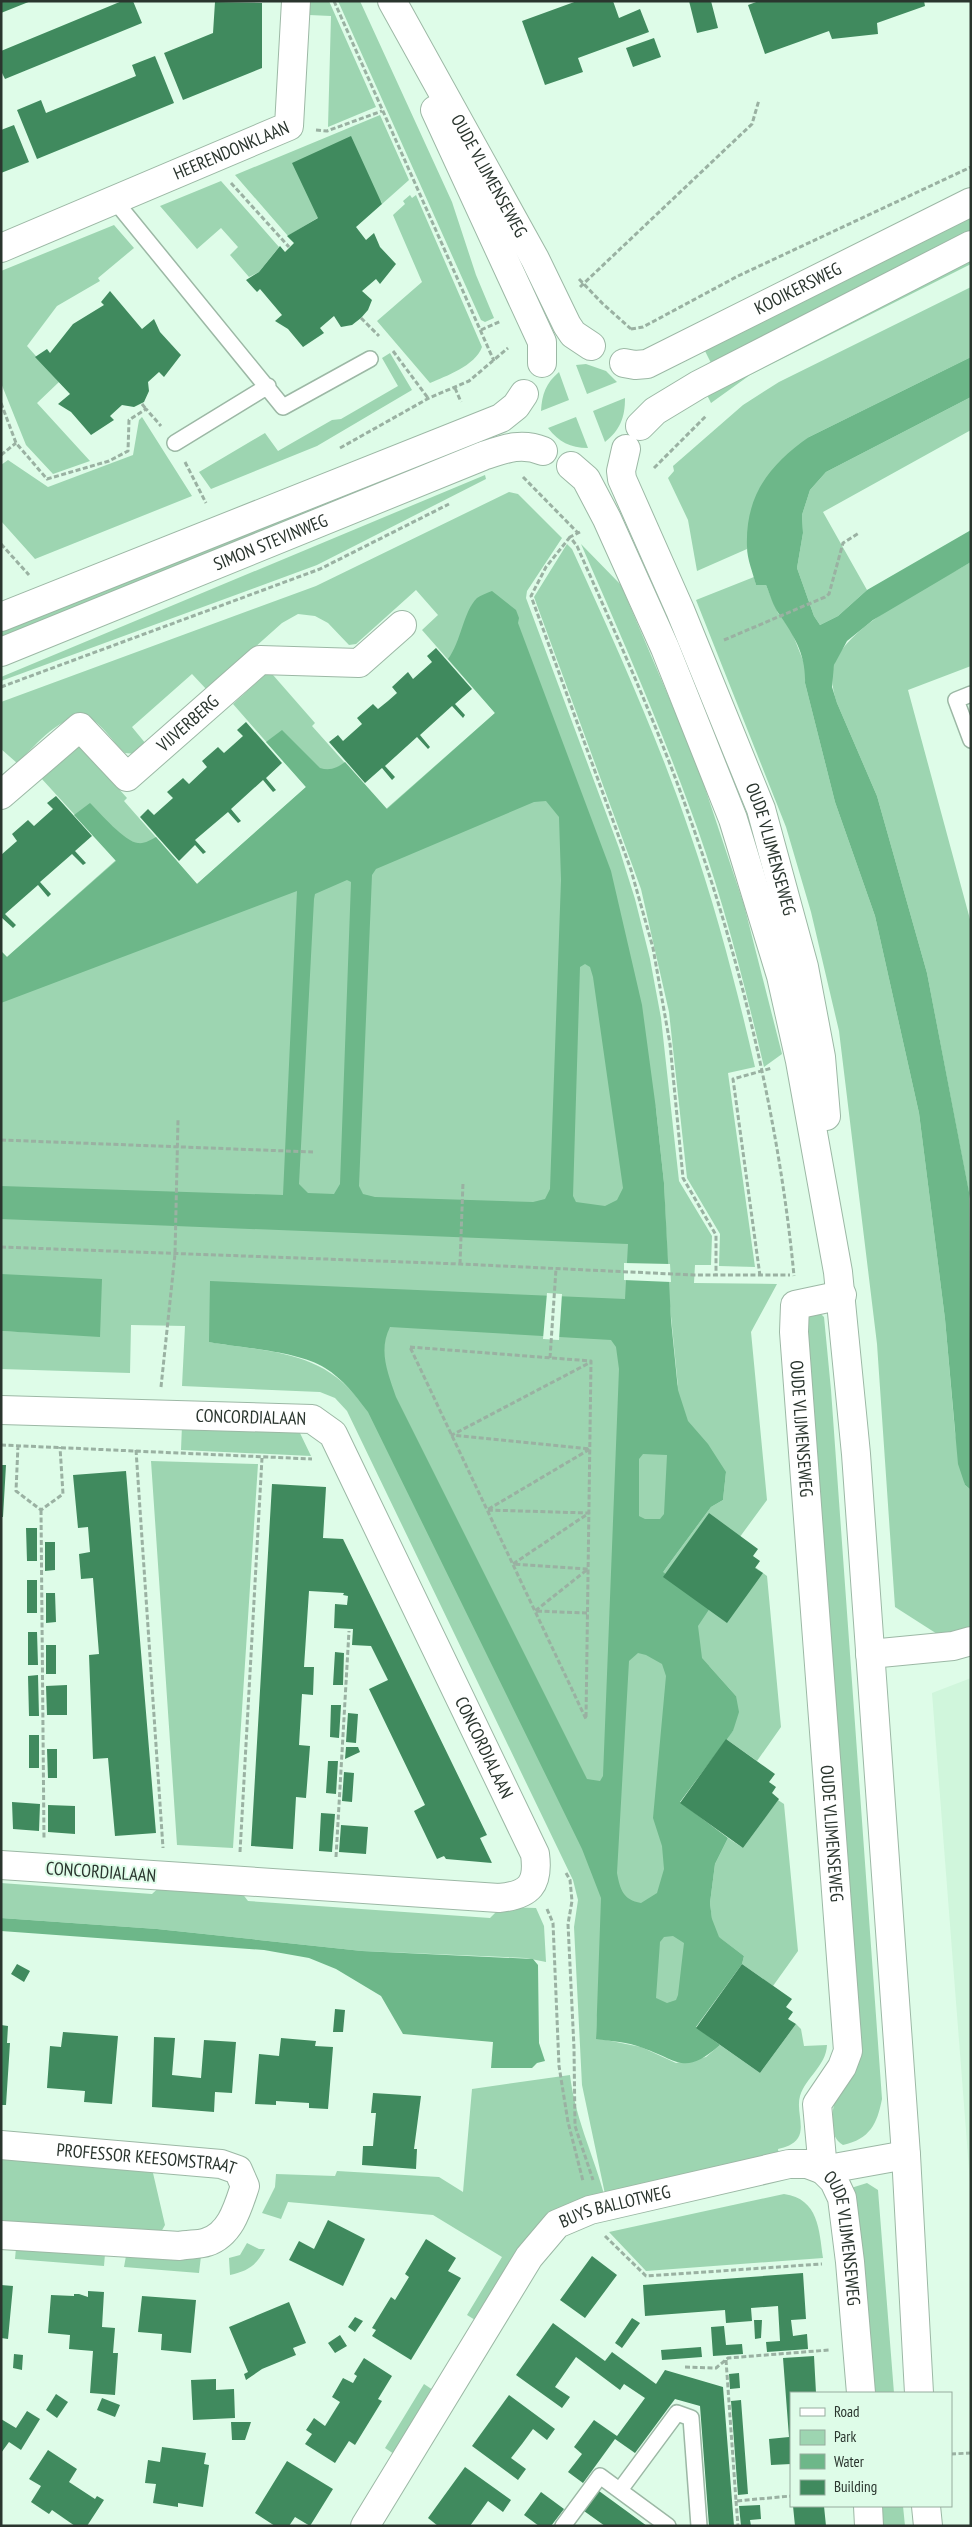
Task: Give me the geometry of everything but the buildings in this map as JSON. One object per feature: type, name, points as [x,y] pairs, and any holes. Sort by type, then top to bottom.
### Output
[{"type":"street","name":"HEERENDONKLAAN","points":[[1,248],[289,126],[296,1]]},
{"type":"street","name":"OUDE VLIJMENSEWEG","points":[[386,1],[470,189],[528,309],[542,342],[542,362]]},
{"type":"street","name":"OUDE VLIJMENSEWEG","points":[[392,1],[535,259],[573,334],[590,346]]},
{"type":"street","name":"KOOIKERSWEG","points":[[624,363],[635,365],[647,364],[971,202]]},
{"type":"street","points":[[633,438],[643,402],[639,385],[624,363],[606,350],[590,346],[558,351],[542,362],[532,374],[524,394],[522,409],[526,427],[534,443],[562,463],[571,466],[596,466],[612,459],[633,438],[655,411],[698,385],[971,245]]},
{"type":"street","name":"SIMON STEVINWEG","points":[[1,617],[501,418],[516,406],[524,394]]},
{"type":"street","name":"OUDE VLIJMENSEWEG","points":[[633,438],[621,471],[622,479],[680,610],[761,809],[804,967],[821,1056],[856,1454],[906,2155],[919,2392]]},
{"type":"street","name":"SIMON STEVINWEG","points":[[1,652],[483,456],[515,446],[534,447],[543,451]]},
{"type":"street","name":"OUDE VLIJMENSEWEG","points":[[571,466],[586,479],[608,519],[665,648],[733,819],[781,976],[800,1061],[840,1284]]},
{"type":"street","name":"VIJVERBERG","points":[[1,796],[80,727],[127,777],[260,660],[359,663],[402,625]]},
{"type":"street","points":[[795,1305],[840,1284]]},
{"type":"street","name":"OUDE VLIJMENSEWEG","points":[[795,1305],[796,1352],[848,2051],[842,2067],[817,2104],[823,2170],[834,2181],[842,2198],[850,2262],[861,2392]]},
{"type":"street","name":"CONCORDIALAAN","points":[[1,1410],[158,1413],[312,1419],[333,1434],[535,1854],[537,1872],[529,1888],[516,1896],[499,1898],[1,1865]]},
{"type":"street","points":[[870,1654],[953,1646],[971,1641]]},
{"type":"street","name":"PROFESSOR KEESOMSTRAAT","points":[[1,2145],[221,2164],[238,2170],[246,2186],[236,2215],[223,2231],[208,2242],[180,2246],[1,2235]]},
{"type":"street","name":"BUYS BALLOTWEG","points":[[374,2522],[529,2257],[557,2224],[596,2209],[789,2164],[807,2164],[823,2170],[906,2155]]},
{"type":"street","points":[[868,2507],[869,2526]]},
{"type":"street","points":[[926,2507],[928,2526]]},
{"type":"lane","points":[[115,201],[268,386],[283,407],[370,359]]},
{"type":"lane","points":[[175,443],[268,386]]},
{"type":"lane","points":[[971,694],[956,700],[971,740]]},
{"type":"lane","points":[[620,2490],[677,2413],[691,2418],[699,2526]]},
{"type":"lane","points":[[563,2526],[600,2476],[668,2526]]},
{"type":"path","points":[[334,1],[494,361]]},
{"type":"path","points":[[554,298],[584,285],[752,124],[760,100]]},
{"type":"path","points":[[289,126],[328,131],[382,111]]},
{"type":"path","points":[[211,160],[290,247]]},
{"type":"path","name":"KOOIKERSWEG","points":[[631,329],[644,327],[738,276],[971,167]]},
{"type":"path","points":[[481,330],[528,309]]},
{"type":"path","points":[[361,318],[390,347],[429,398]]},
{"type":"path","points":[[370,359],[390,347]]},
{"type":"path","points":[[333,452],[429,398],[469,381],[508,348]]},
{"type":"path","points":[[1,403],[16,443],[48,478],[109,461],[128,451],[130,420],[146,409]]},
{"type":"path","points":[[142,404],[175,443],[207,506]]},
{"type":"path","points":[[1,455],[16,443]]},
{"type":"path","points":[[1,687],[320,570],[450,503]]},
{"type":"path","points":[[608,519],[570,537],[546,567],[531,596],[631,870],[653,948],[670,1044],[684,1178],[716,1235],[716,1276]]},
{"type":"path","points":[[748,629],[829,594],[843,543],[859,533]]},
{"type":"path","points":[[570,537],[577,546],[641,690],[694,827],[728,939],[761,1071],[776,1145],[794,1274],[795,1305]]},
{"type":"path","points":[[1,544],[30,576],[23,579]]},
{"type":"path","points":[[760,1276],[733,1079],[800,1061]]},
{"type":"path","points":[[158,1413],[175,1254],[178,1120]]},
{"type":"path","points":[[1,1140],[312,1152]]},
{"type":"path","points":[[460,1264],[463,1182]]},
{"type":"path","points":[[1,1247],[460,1264],[716,1276],[794,1274]]},
{"type":"path","points":[[550,1356],[556,1269]]},
{"type":"path","points":[[410,1347],[550,1356],[591,1361],[586,1719],[410,1347]]},
{"type":"path","points":[[452,1436],[591,1361]]},
{"type":"path","points":[[452,1436],[590,1449]]},
{"type":"path","points":[[1,1445],[136,1450],[262,1458],[345,1460]]},
{"type":"path","points":[[18,1445],[16,1491],[41,1510]]},
{"type":"path","points":[[41,1510],[64,1494],[60,1447]]},
{"type":"path","points":[[487,1510],[590,1449]]},
{"type":"path","points":[[136,1450],[165,1876]]},
{"type":"path","points":[[239,1880],[262,1458]]},
{"type":"path","points":[[41,1510],[44,1868]]},
{"type":"path","points":[[487,1510],[589,1513]]},
{"type":"path","points":[[513,1564],[589,1513]]},
{"type":"path","points":[[513,1564],[588,1569]]},
{"type":"path","points":[[535,1611],[588,1569]]},
{"type":"path","points":[[535,1611],[587,1613]]},
{"type":"path","points":[[335,1887],[349,1631]]},
{"type":"path","points":[[529,1888],[547,1908],[553,1923],[559,2066],[568,2122],[603,2234],[646,2276],[850,2262]]},
{"type":"path","points":[[686,2368],[716,2368],[728,2358],[857,2348]]},
{"type":"path","points":[[726,2360],[738,2526]]},
{"type":"path","points":[[952,2454],[971,2453]]},
{"type":"path","points":[[736,2501],[790,2496]]},
{"type":"shaded area","points":[[971,1678],[971,2195],[932,1693]]},
{"type":"green space","points":[[310,1],[329,1],[376,107],[328,127],[331,16],[309,15]]},
{"type":"green space","points":[[338,1],[360,1],[452,202],[476,275],[494,318],[485,322],[481,320]]},
{"type":"green space","points":[[380,115],[409,180],[382,204],[381,201],[319,217],[288,236],[235,175]]},
{"type":"green space","points":[[221,181],[279,247],[259,272],[249,277],[230,255],[238,247],[221,228],[197,249],[160,206]]},
{"type":"green space","points":[[410,195],[412,198],[416,195],[482,347],[467,365],[452,374],[430,383],[377,321],[422,282],[393,215],[405,204],[403,201]]},
{"type":"green space","points":[[971,211],[971,234],[713,367],[702,345]]},
{"type":"green space","points":[[114,225],[134,248],[98,278],[100,281],[57,306],[27,346],[59,382],[37,403],[90,461],[53,474],[26,445],[1,383],[1,271]]},
{"type":"green space","points":[[971,252],[971,264],[750,375],[711,403],[705,391]]},
{"type":"green space","points":[[971,287],[971,357],[809,437],[750,516],[747,549],[697,571],[688,520],[668,478],[674,471],[673,466],[743,405],[779,382]]},
{"type":"green space","points":[[390,353],[412,390],[317,446],[211,489],[199,472],[265,433],[278,451],[332,420],[341,419],[398,386],[382,358]]},
{"type":"green space","points":[[586,364],[606,371],[617,382],[587,394],[576,365]]},
{"type":"green space","points":[[559,372],[569,400],[541,411],[542,399],[546,389]]},
{"type":"green space","points":[[971,397],[971,430],[823,512],[867,590],[838,616],[820,625],[814,616],[797,568],[803,533],[802,515],[810,490],[826,472]]},
{"type":"green space","points":[[625,398],[621,423],[605,442],[593,411]]},
{"type":"green space","points":[[142,417],[192,496],[35,559],[1,521],[1,465],[8,460],[48,487],[133,455],[139,420]]},
{"type":"green space","points":[[576,417],[588,448],[576,447],[565,443],[548,428]]},
{"type":"green space","points":[[453,447],[457,457],[1,646],[1,628]]},
{"type":"green space","points":[[485,475],[486,479],[317,565],[1,681],[1,677]]},
{"type":"green space","points":[[509,492],[518,494],[562,538],[527,591],[526,598],[619,848],[635,899],[650,959],[661,1018],[679,1181],[712,1236],[711,1265],[695,1265],[694,1283],[777,1284],[751,1332],[767,1500],[731,1549],[767,1576],[781,1727],[757,1761],[726,1739],[733,1731],[736,1696],[709,1666],[658,1797],[712,1920],[710,1903],[715,1864],[728,1838],[743,1848],[778,1800],[784,1804],[798,1951],[773,1986],[742,1964],[744,1956],[720,1938],[667,2029],[597,2015],[596,2038],[641,2047],[676,2063],[706,2057],[720,2045],[760,2073],[796,2024],[801,2029],[804,2046],[827,2045],[820,2065],[800,2096],[800,2134],[792,2144],[778,2149],[779,2156],[605,2194],[582,2085],[574,1927],[578,1900],[573,1880],[347,1411],[335,1398],[320,1392],[182,1386],[185,1326],[131,1325],[130,1373],[1,1369],[1,1331],[100,1336],[100,1324],[1,1321],[1,951],[7,957],[116,860],[41,778],[77,747],[83,749],[127,798],[124,801],[197,884],[306,787],[233,704],[266,674],[273,675],[315,723],[312,726],[386,809],[495,713],[422,630],[438,615],[416,590],[356,644],[349,645],[328,623],[315,616],[298,614],[282,623],[207,690],[192,674],[132,727],[146,744],[136,754],[125,753],[98,724],[87,718],[76,718],[65,721],[54,728],[17,763],[1,749],[1,702],[316,586]],"holes":[[[554,753],[656,1109],[664,1183],[669,1296],[678,1387],[657,1329]],[[289,1329],[344,1367],[359,1400],[328,1371],[310,1362],[272,1352],[209,1342]],[[726,1472],[723,1500],[711,1507],[663,1572]]]},
{"type":"green space","points":[[567,544],[572,549],[604,620],[665,763],[700,865],[734,980],[755,1067],[728,1073],[755,1267],[719,1266],[720,1234],[687,1178],[669,1012],[641,889],[534,597]]},
{"type":"green space","points":[[581,544],[621,585],[696,761],[744,905],[782,1054],[764,1067],[730,932],[699,833],[649,703]]},
{"type":"green space","points":[[971,562],[971,666],[908,690],[971,923],[971,1204],[927,973],[877,796],[837,703],[832,680],[834,665],[842,650],[873,620],[915,593]]},
{"type":"green space","points":[[754,577],[756,585],[766,585],[778,613],[791,630],[806,668],[805,683],[835,802],[875,916],[919,1113],[945,1319],[955,1432],[965,1485],[971,1490],[971,1630],[945,1639],[895,1607],[877,1344],[839,1031],[811,912],[786,827],[696,600]]},
{"type":"green space","points":[[811,1312],[819,1312],[824,1317],[831,1390],[882,2099],[878,2116],[871,2129],[860,2139],[843,2145],[837,2140],[832,2126],[833,2108],[840,2084],[804,1322]]},
{"type":"green space","points":[[182,1425],[299,1431],[311,1456],[181,1450]]},
{"type":"green space","points":[[151,1461],[258,1464],[233,1848],[177,1845]]},
{"type":"green space","points":[[1,1883],[152,1894],[164,1883],[238,1888],[248,1901],[490,1918],[501,1907],[536,1908],[544,1926],[546,1962],[526,1958],[362,1951],[157,1929],[1,1918]]},
{"type":"green space","points":[[570,2075],[577,2109],[608,2210],[555,2229],[480,2323],[467,2315],[502,2257],[433,2215],[288,2202],[281,2219],[262,2213],[275,2187],[276,2174],[335,2176],[337,2171],[439,2177],[463,2192],[472,2089]]},
{"type":"green space","points":[[1,2155],[145,2166],[153,2173],[165,2225],[161,2232],[1,2226]]},
{"type":"green space","points":[[867,2183],[878,2190],[894,2392],[869,2392],[851,2188]]},
{"type":"green space","points":[[784,2194],[796,2197],[811,2209],[818,2227],[823,2258],[646,2271],[609,2232]]},
{"type":"green space","points":[[247,2243],[259,2249],[265,2249],[251,2267],[230,2275],[229,2258],[240,2255]]},
{"type":"green space","points":[[16,2248],[105,2254],[104,2266],[15,2259]]},
{"type":"green space","points":[[126,2256],[201,2256],[199,2273],[124,2267]]},
{"type":"green space","points":[[424,2384],[436,2392],[397,2456],[385,2448]]},
{"type":"green space","points":[[878,2507],[903,2507],[905,2526],[880,2526]]},
{"type":"water","points":[[971,357],[971,397],[826,472],[810,490],[802,515],[803,533],[797,568],[814,616],[820,625],[838,616],[867,590],[971,530],[971,562],[873,620],[847,641],[834,665],[832,687],[877,796],[927,973],[969,1192],[971,1490],[965,1485],[958,1464],[945,1319],[919,1113],[875,916],[835,802],[805,683],[801,654],[794,638],[775,607],[766,585],[756,585],[747,552],[747,529],[750,512],[762,483],[782,459],[809,437]]},
{"type":"water","points":[[492,591],[516,610],[519,618],[518,623],[611,871],[642,1005],[656,1109],[664,1183],[671,1320],[678,1390],[688,1421],[708,1444],[726,1472],[723,1500],[711,1507],[663,1572],[710,1608],[698,1626],[702,1658],[736,1696],[739,1712],[733,1731],[680,1802],[728,1838],[715,1864],[710,1903],[712,1919],[719,1937],[744,1956],[742,1964],[696,2027],[720,2045],[708,2055],[690,2063],[674,2061],[631,2044],[596,2039],[601,1898],[582,1849],[368,1412],[343,1382],[314,1362],[285,1354],[209,1342],[210,1281],[625,1299],[628,1244],[1,1219],[1,1186],[283,1195],[297,891],[1,1003],[1,951],[7,957],[116,861],[74,815],[90,803],[126,838],[143,843],[156,837],[197,884],[306,787],[266,742],[282,730],[320,768],[333,768],[345,762],[387,809],[495,713],[448,659],[472,604],[477,598]],"holes":[[[546,801],[559,817],[561,880],[550,1189],[545,1199],[533,1202],[375,1197],[363,1194],[359,1186],[372,875],[376,869],[534,802]],[[347,880],[351,882],[340,1184],[334,1194],[308,1193],[299,1184],[315,894]],[[585,964],[590,967],[593,977],[623,1188],[617,1200],[605,1206],[576,1202],[573,1196],[580,967]],[[390,1327],[611,1340],[616,1347],[619,1369],[603,1776],[600,1781],[587,1779],[396,1397],[386,1362],[385,1345]],[[643,1454],[667,1455],[664,1514],[660,1519],[645,1519],[639,1516],[639,1459]],[[638,1653],[646,1655],[662,1664],[666,1676],[653,1818],[662,1846],[664,1869],[657,1893],[641,1903],[635,1902],[623,1893],[617,1873],[629,1661]],[[673,1936],[684,1943],[678,1995],[676,2000],[667,2003],[656,1998],[660,1942],[664,1937]]]},
{"type":"water","points":[[1,1274],[102,1279],[100,1337],[1,1331]]},
{"type":"water","points":[[1,1918],[157,1929],[362,1951],[533,1959],[538,1965],[539,2043],[545,2061],[537,2063],[532,2068],[491,2068],[493,2042],[403,2034],[381,1996],[336,1969],[309,1958],[264,1950],[1,1931]]},
{"type":"pier","points":[[624,1263],[670,1264],[671,1282],[624,1280]]},
{"type":"pier","points":[[547,1293],[562,1294],[559,1340],[543,1339]]}]
